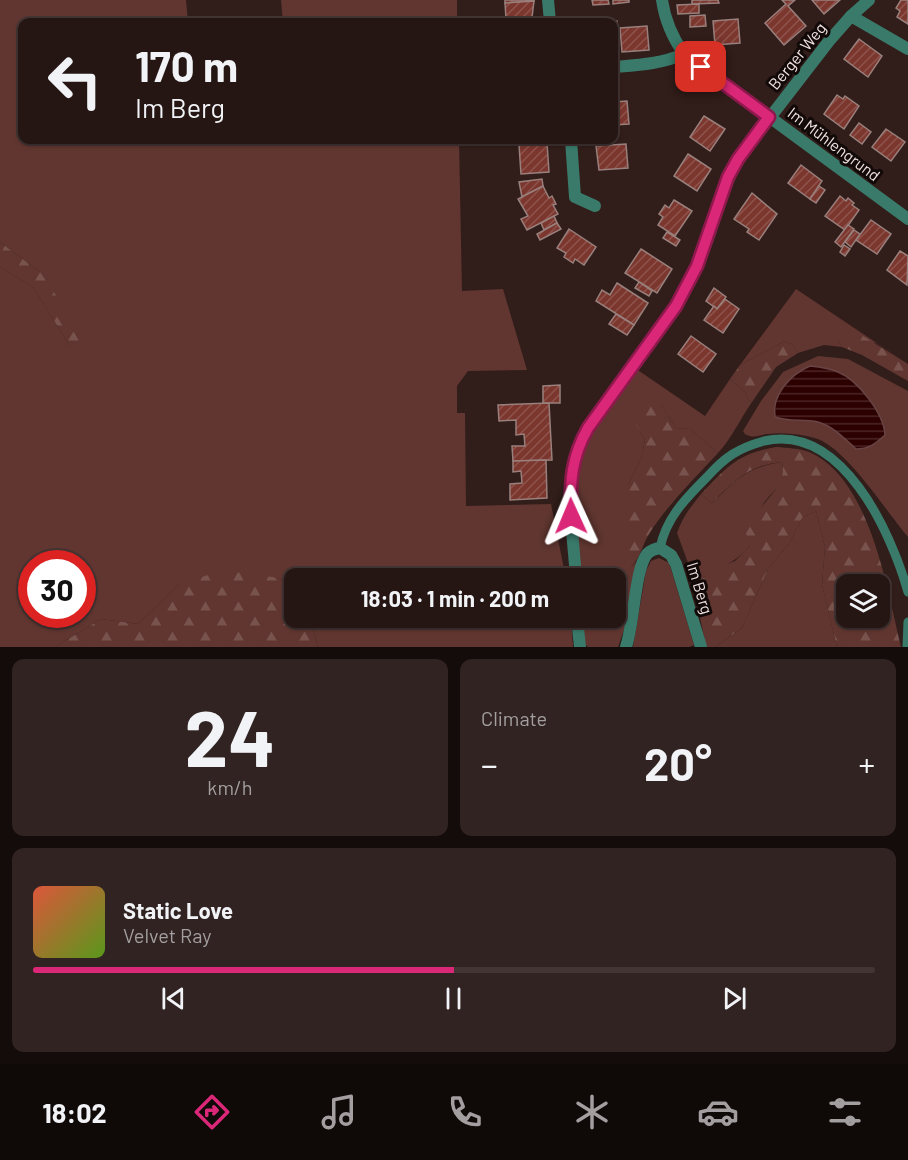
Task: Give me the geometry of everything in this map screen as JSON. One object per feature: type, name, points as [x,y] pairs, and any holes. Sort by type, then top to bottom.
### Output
[{"type":"street","points":[[548,0],[550,18]]},
{"type":"street","points":[[575,568],[571,493],[572,470],[579,444],[588,428],[676,306],[697,266],[728,177],[738,159],[769,117],[684,54],[672,37],[664,18],[662,0]]},
{"type":"street","name":"Berger Weg","points":[[769,117],[851,16],[869,0]]},
{"type":"street","points":[[851,16],[908,49]]},
{"type":"street","points":[[618,67],[668,61],[684,54]]},
{"type":"street","name":"Im Mühlengrund","points":[[769,117],[908,219]]},
{"type":"street","points":[[571,144],[575,197],[595,206]]},
{"type":"street","points":[[626,647],[633,624],[640,568],[647,554],[651,550],[660,548]]},
{"type":"street","name":"Im Berg","points":[[660,548],[671,555],[676,564],[701,647]]},
{"type":"street","points":[[578,628],[580,647]]},
{"type":"lane","points":[[660,548],[668,522],[684,500],[734,451],[772,439],[809,443],[828,454],[855,483],[870,504],[890,544],[908,592]]},
{"type":"lane","points":[[907,647],[908,622]]},
{"type":"green space","points":[[0,0],[186,0],[188,18],[18,18],[18,144],[459,144],[462,291],[503,289],[527,370],[468,371],[457,386],[457,413],[465,413],[466,506],[551,504],[564,568],[284,568],[284,583],[279,578],[178,585],[138,624],[101,619],[96,622],[96,550],[18,550],[18,628],[86,628],[55,647],[0,647],[0,267],[33,287],[71,348],[40,272],[0,242]]},
{"type":"green space","points":[[281,0],[457,0],[457,18],[283,18]]},
{"type":"green space","points":[[0,242],[40,272],[87,340],[71,348],[33,287],[0,267]]},
{"type":"green space","points":[[796,289],[908,364],[876,343],[838,340],[842,347],[824,345],[798,353],[792,344],[785,341],[740,365]]},
{"type":"green space","points":[[846,329],[858,333],[908,364],[908,381],[862,355],[842,347],[838,340],[840,332]]},
{"type":"green space","points":[[785,341],[792,344],[798,353],[776,367],[752,402],[748,400],[745,392],[730,379],[740,365]]},
{"type":"green space","points":[[818,356],[848,359],[908,391],[908,537],[854,468],[830,446],[818,439],[799,435],[774,433],[752,436],[746,435],[743,431],[761,401],[783,372]]},
{"type":"green space","points":[[626,362],[705,416],[730,379],[745,392],[748,400],[752,402],[718,453],[690,429],[676,428],[661,404],[636,425],[645,440],[641,459],[628,485],[631,567],[637,561],[626,624],[626,568],[580,568],[576,511],[578,477],[587,445],[636,371]]},
{"type":"green space","points":[[651,397],[661,404],[676,428],[690,429],[718,453],[658,520],[631,567],[622,563],[628,485],[641,459],[645,440],[636,425],[633,403]]},
{"type":"green space","points":[[776,447],[809,452],[830,465],[847,485],[873,538],[884,574],[836,574],[836,628],[890,628],[890,600],[901,647],[837,647],[822,585],[825,547],[816,511],[802,518],[789,544],[769,567],[742,628],[715,647],[706,647],[700,617],[698,582],[715,569],[735,561],[750,546],[746,533],[780,482],[782,462],[751,470],[735,481],[712,503],[701,494],[734,463],[751,454]]},
{"type":"green space","points":[[782,462],[782,479],[763,504],[749,547],[731,562],[698,581],[698,590],[677,533],[687,512],[701,494],[712,503],[743,475],[760,467]]},
{"type":"green space","points":[[816,511],[825,547],[822,585],[837,647],[715,647],[742,628],[769,567],[789,544],[802,518]]},
{"type":"green space","points":[[659,558],[669,563],[694,645],[689,647],[633,647],[646,571],[651,561]]},
{"type":"green space","points":[[223,570],[279,578],[284,583],[284,628],[313,628],[318,647],[55,647],[86,628],[96,628],[96,622],[101,619],[138,624],[178,585]]},
{"type":"green space","points":[[313,628],[572,628],[573,647],[318,647]]},
{"type":"green space","points":[[584,628],[625,628],[618,647],[588,647],[585,644]]},
{"type":"shaded area","points":[[810,366],[835,371],[854,382],[875,408],[884,427],[885,435],[872,445],[856,449],[829,426],[813,421],[775,417],[779,393],[796,374]]},
{"type":"building","points":[[505,0],[534,0],[534,1],[505,3]]},
{"type":"building","points":[[592,0],[608,0],[609,4],[593,5]]},
{"type":"building","points":[[613,0],[629,0],[629,2],[613,4]]},
{"type":"building","points":[[692,0],[718,0],[719,3],[692,4]]},
{"type":"building","points":[[782,0],[795,0],[788,6],[806,26],[784,45],[765,23],[786,4]]},
{"type":"building","points":[[812,0],[840,0],[824,14]]},
{"type":"building","points":[[901,0],[908,0],[908,24],[897,17],[900,11],[896,8]]},
{"type":"building","points":[[534,1],[532,17],[506,18],[505,3]]},
{"type":"building","points":[[699,4],[699,13],[678,14],[677,5]]},
{"type":"building","points":[[705,15],[706,26],[690,27],[690,16]]},
{"type":"building","points":[[738,19],[740,43],[715,45],[713,21]]},
{"type":"building","points":[[647,26],[649,50],[622,52],[620,28]]},
{"type":"building","points":[[859,39],[882,56],[868,77],[844,59]]},
{"type":"building","points":[[837,95],[843,99],[845,96],[859,106],[844,129],[824,114]]},
{"type":"building","points":[[627,101],[629,124],[618,125],[618,102]]},
{"type":"building","points":[[704,116],[725,129],[710,151],[690,137]]},
{"type":"building","points":[[859,123],[871,132],[862,144],[850,135]]},
{"type":"building","points":[[886,129],[905,142],[891,161],[872,147]]},
{"type":"building","points":[[547,144],[549,172],[521,174],[519,145]]},
{"type":"building","points":[[626,144],[628,168],[599,170],[596,146]]},
{"type":"building","points":[[688,154],[711,169],[697,191],[674,176]]},
{"type":"building","points":[[801,165],[822,181],[810,199],[788,183]]},
{"type":"building","points":[[542,179],[543,186],[522,197],[519,182]]},
{"type":"building","points":[[543,186],[549,198],[552,196],[556,204],[553,205],[558,214],[527,230],[521,219],[528,216],[518,199]]},
{"type":"building","points":[[819,186],[825,190],[816,203],[810,199]]},
{"type":"building","points":[[752,193],[777,214],[759,240],[747,232],[749,229],[734,219]]},
{"type":"building","points":[[840,196],[846,201],[848,198],[859,210],[845,230],[825,216]]},
{"type":"building","points":[[674,200],[692,211],[675,236],[658,225],[663,217],[659,214],[665,205],[669,208]]},
{"type":"building","points":[[554,216],[557,223],[544,230],[541,223]]},
{"type":"building","points":[[871,220],[891,234],[877,254],[856,240]]},
{"type":"building","points":[[557,223],[561,229],[540,240],[537,234]]},
{"type":"building","points":[[848,225],[854,229],[841,247],[835,242]]},
{"type":"building","points":[[569,229],[596,247],[584,265],[575,259],[573,263],[564,257],[566,253],[557,248]]},
{"type":"building","points":[[854,230],[860,234],[851,247],[845,242]]},
{"type":"building","points":[[667,232],[680,240],[676,246],[663,238]]},
{"type":"building","points":[[844,245],[850,249],[845,256],[840,252]]},
{"type":"building","points":[[641,249],[672,269],[657,293],[625,273]]},
{"type":"building","points":[[900,251],[908,256],[907,285],[887,270]]},
{"type":"building","points":[[639,282],[652,291],[649,296],[635,288]]},
{"type":"building","points":[[617,283],[648,303],[634,325],[596,301],[602,290],[610,295]]},
{"type":"building","points":[[714,288],[726,297],[717,309],[706,301]]},
{"type":"building","points":[[725,299],[739,309],[723,333],[704,320],[714,306],[717,309]]},
{"type":"building","points":[[616,314],[634,325],[627,335],[609,324]]},
{"type":"building","points":[[691,336],[716,354],[703,372],[678,354]]},
{"type":"building","points":[[560,385],[560,403],[543,403],[543,386]]},
{"type":"building","points":[[549,403],[552,460],[513,461],[512,446],[525,446],[524,434],[516,435],[516,420],[499,421],[498,405]]},
{"type":"building","points":[[546,460],[547,498],[510,500],[510,484],[522,483],[521,471],[513,472],[513,461]]},
{"type":"route","points":[[571,516],[572,470],[579,444],[588,428],[676,306],[697,266],[728,177],[738,159],[769,117],[701,67]]}]
